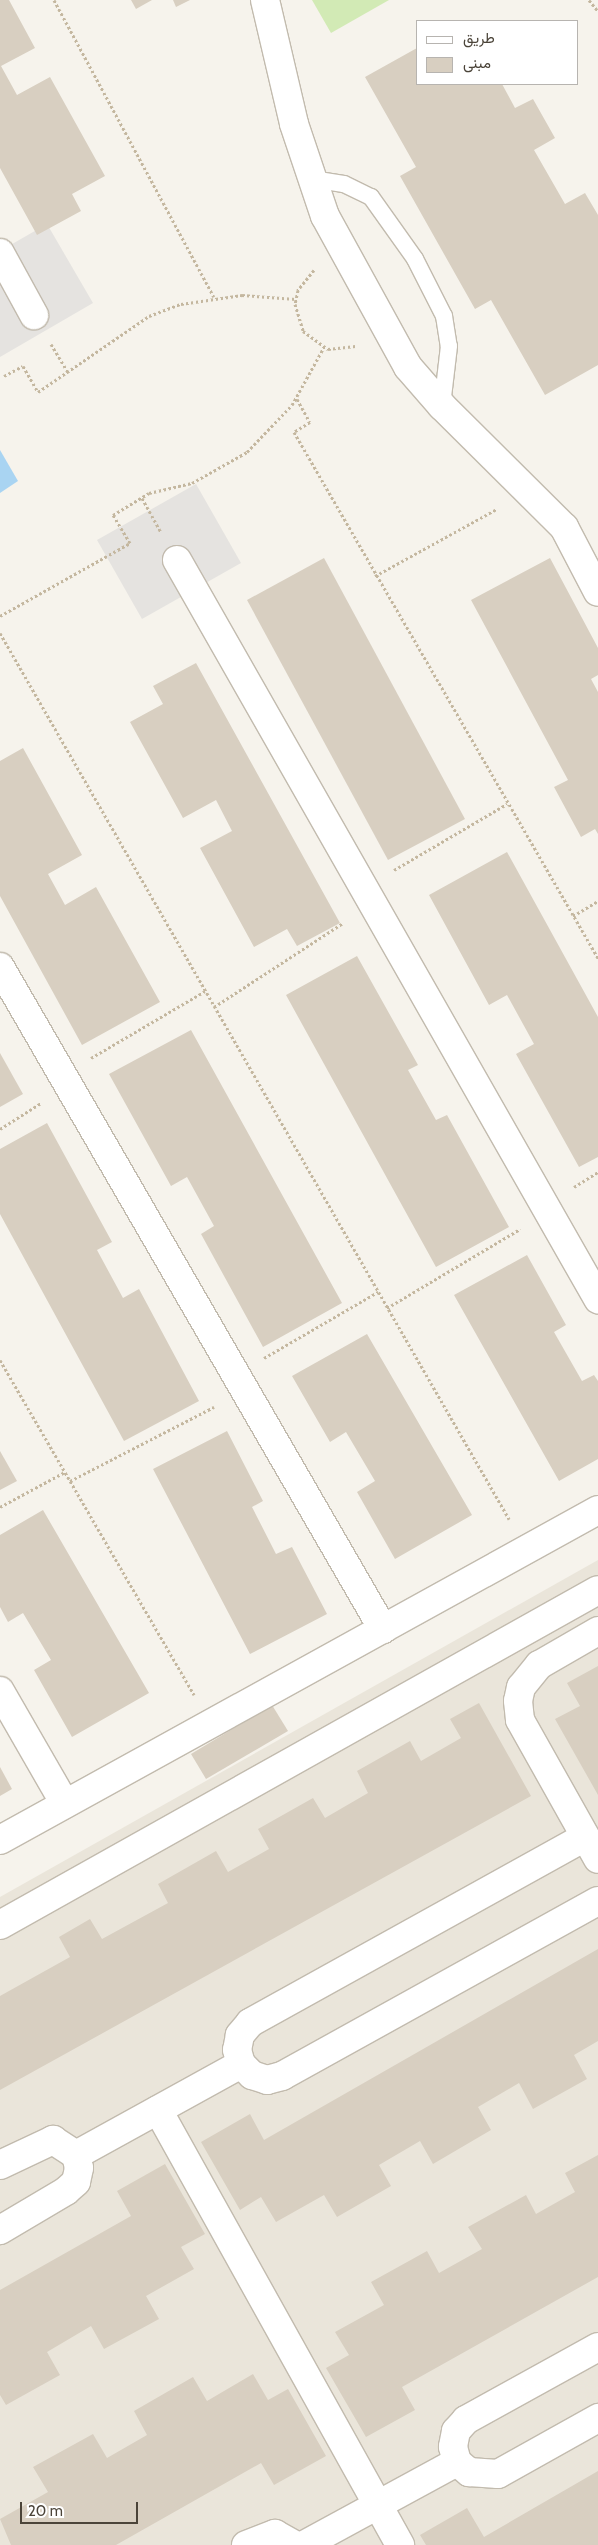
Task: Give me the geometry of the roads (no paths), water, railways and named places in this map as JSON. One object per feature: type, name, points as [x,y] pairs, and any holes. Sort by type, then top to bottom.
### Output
[{"type":"street","points":[[265,0],[312,178],[346,255],[408,367],[442,406],[564,527],[598,592]]},
{"type":"street","points":[[0,253],[34,315]]},
{"type":"street","points":[[177,560],[598,1299]]},
{"type":"street","points":[[0,967],[383,1629]]},
{"type":"street","points":[[0,1840],[598,1510]]},
{"type":"street","points":[[0,1925],[598,1590]]},
{"type":"street","points":[[598,1631],[539,1664],[521,1687],[518,1702],[520,1720],[592,1848],[250,2023],[240,2035],[237,2050],[241,2064],[259,2077],[282,2076],[598,1901]]},
{"type":"street","points":[[0,1691],[65,1804]]},
{"type":"street","points":[[76,2155],[241,2064]]},
{"type":"street","points":[[158,2110],[400,2545]]},
{"type":"street","points":[[0,2165],[53,2140],[76,2155]]},
{"type":"street","points":[[0,2230],[76,2182],[76,2155]]},
{"type":"street","points":[[598,2346],[466,2420],[456,2432],[453,2447],[458,2462],[469,2472],[498,2474],[598,2418]]},
{"type":"street","points":[[304,2545],[458,2462]]},
{"type":"street","points":[[246,2545],[275,2534],[295,2545]]},
{"type":"lane","points":[[312,178],[344,184],[371,197],[415,259],[444,316],[449,346],[442,406]]},
{"type":"water","points":[[0,450],[18,481],[0,493]]}]
